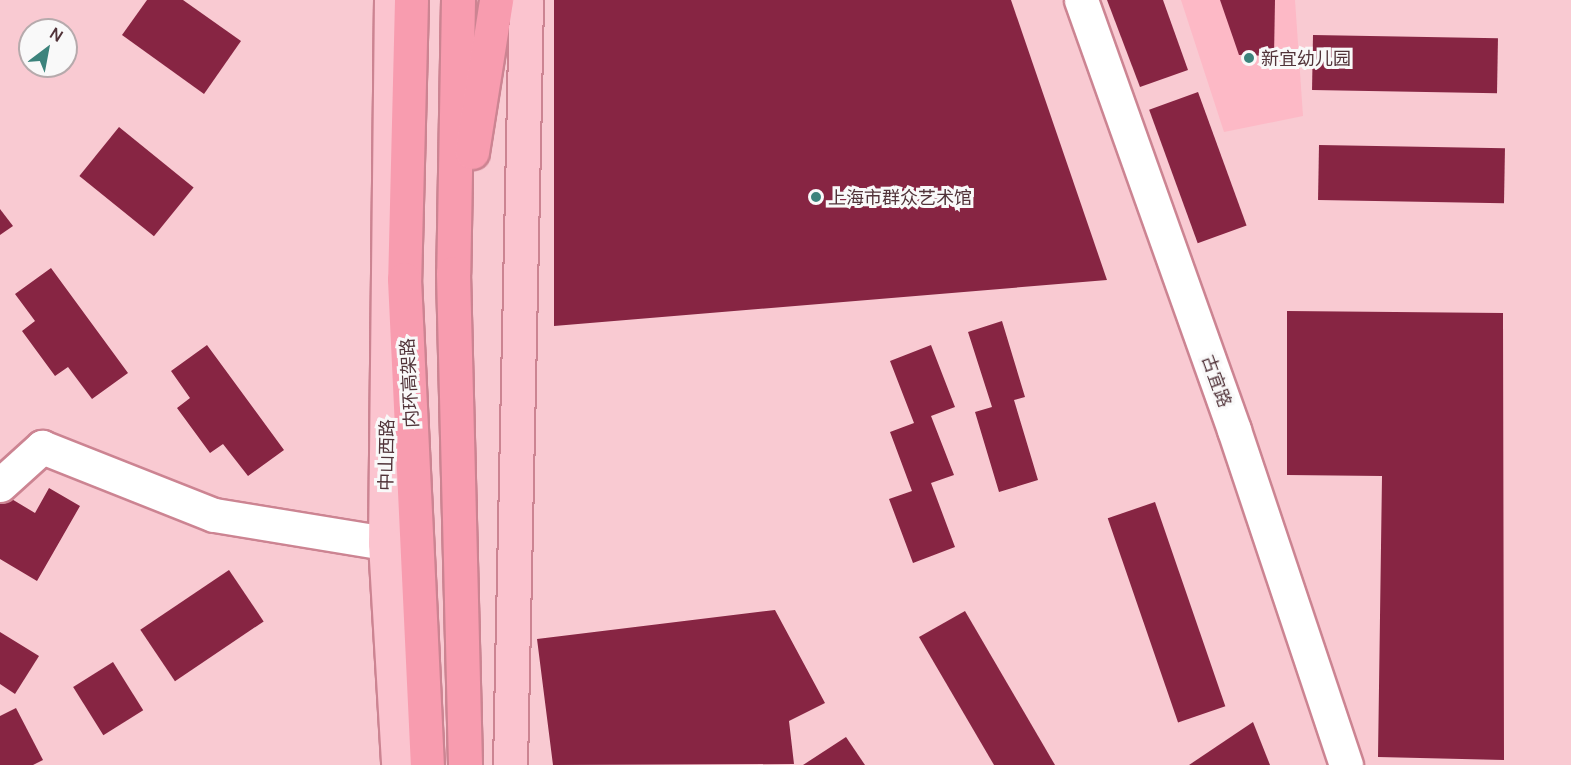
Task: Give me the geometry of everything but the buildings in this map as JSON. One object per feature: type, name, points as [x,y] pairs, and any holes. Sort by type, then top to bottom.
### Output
[{"type":"highway","points":[[391,0],[391,154],[405,297]]},
{"type":"highway","name":"内环高架路","points":[[411,0],[405,297],[427,765]]},
{"type":"highway","points":[[458,0],[453,273],[465,765]]},
{"type":"highway","points":[[453,273],[496,0]]},
{"type":"main road","name":"中山西路","points":[[391,0],[385,543],[398,765]]},
{"type":"main road","points":[[510,765],[526,0]]},
{"type":"street","name":"古宜路","points":[[1082,0],[1234,430],[1346,765]]},
{"type":"street","points":[[0,485],[42,447],[214,515],[385,543]]},
{"type":"shaded area","name":"新宜幼儿园","points":[[1181,0],[1295,0],[1303,116],[1224,132]]},
{"type":"place","name":"新宜幼儿园","points":[[1249,58]]},
{"type":"place","name":"上海市群众艺术馆","points":[[816,197]]}]
